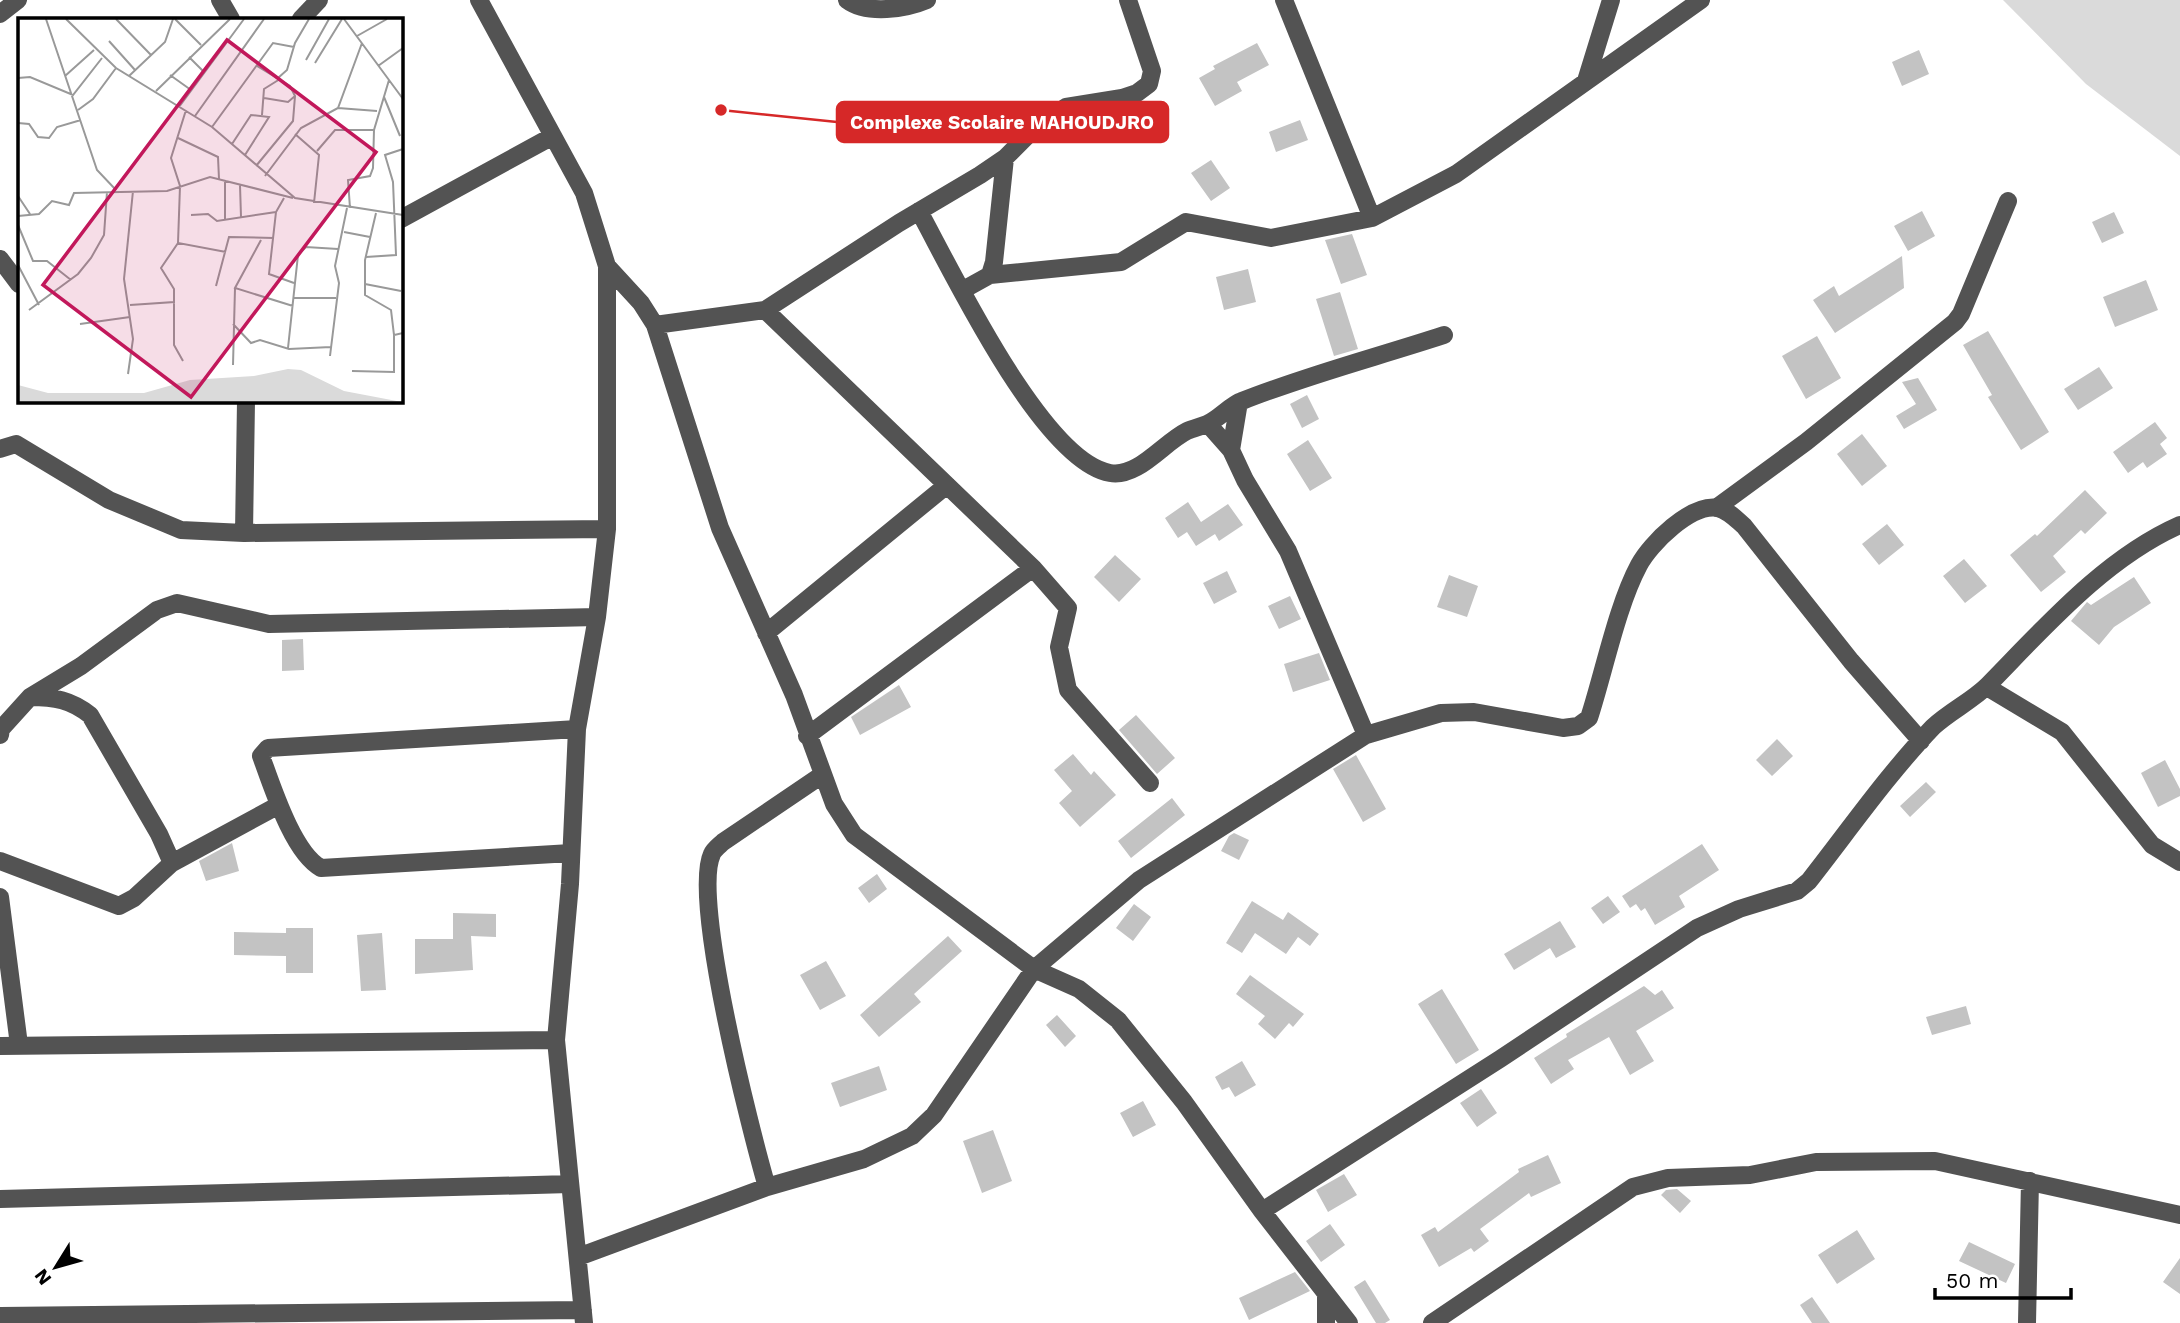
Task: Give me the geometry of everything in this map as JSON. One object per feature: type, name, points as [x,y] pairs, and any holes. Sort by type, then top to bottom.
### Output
[{"type":"street","points":[[0,14],[18,0]]},
{"type":"street","points":[[220,0],[230,18]]},
{"type":"street","points":[[302,18],[319,0]]},
{"type":"street","points":[[0,1316],[122,1320],[583,1316],[556,1040],[571,853],[577,729],[597,617],[607,529],[607,267],[584,193],[479,0]]},
{"type":"street","points":[[847,0],[853,5],[876,9],[916,5],[927,0]]},
{"type":"street","points":[[655,325],[765,310],[1006,158],[1037,126],[1066,107],[1122,99],[1137,93],[1149,84],[1152,71],[1128,0]]},
{"type":"street","points":[[1284,0],[1372,218]]},
{"type":"street","points":[[1586,81],[1611,0]]},
{"type":"street","points":[[963,290],[990,275],[1121,262],[1186,222],[1271,238],[1372,218],[1456,174],[1701,0]]},
{"type":"street","points":[[402,218],[554,136]]},
{"type":"street","points":[[990,275],[997,245],[1006,158]]},
{"type":"street","points":[[1716,508],[1806,442],[1955,322],[1961,314],[2008,201]]},
{"type":"street","points":[[919,211],[1026,397],[1077,456],[1109,473],[1125,473],[1173,438],[1208,424],[1239,402],[1444,335]]},
{"type":"street","points":[[0,259],[18,283]]},
{"type":"street","points":[[607,267],[641,303],[655,325],[719,528],[794,695],[834,804],[854,835],[1034,969],[1079,989],[1118,1020],[1184,1102],[1262,1211],[1349,1323]]},
{"type":"street","points":[[765,310],[1033,568],[1068,608],[1059,647],[1068,690],[1150,783]]},
{"type":"street","points":[[244,533],[246,402]]},
{"type":"street","points":[[1231,450],[1239,402]]},
{"type":"street","points":[[1208,424],[1231,450],[1245,480],[1289,551],[1366,735]]},
{"type":"street","points":[[0,449],[16,444],[109,500],[181,530],[244,533],[607,529]]},
{"type":"street","points":[[766,633],[947,485]]},
{"type":"street","points":[[578,1257],[767,1187],[864,1159],[912,1136],[934,1115],[1034,969],[1139,880],[1366,735],[1441,713],[1474,712],[1563,727],[1578,726],[1589,718],[1629,587],[1640,562],[1666,532],[1700,510],[1716,508],[1728,512],[1744,526],[1851,661],[1921,741]]},
{"type":"street","points":[[1262,1211],[1500,1059],[1697,928],[1740,909],[1797,891],[1809,881],[1936,724],[1987,687],[2008,662],[2100,579],[2138,549],[2180,525]]},
{"type":"street","points":[[807,736],[1033,568]]},
{"type":"street","points":[[0,734],[1,729],[30,697],[81,666],[157,610],[177,603],[269,624],[597,617]]},
{"type":"street","points":[[1987,687],[2062,732],[2152,845],[2180,862]]},
{"type":"street","points":[[30,697],[55,697],[76,704],[90,715],[159,834],[172,863]]},
{"type":"street","points":[[571,853],[321,868],[308,858],[279,805],[261,756],[268,748],[577,729]]},
{"type":"street","points":[[767,1187],[750,1127],[713,949],[708,876],[712,853],[723,842],[822,775]]},
{"type":"street","points":[[0,861],[119,906],[134,898],[172,863],[279,805]]},
{"type":"street","points":[[0,897],[19,1045]]},
{"type":"street","points":[[0,1046],[556,1040]]},
{"type":"street","points":[[1432,1323],[1551,1240],[1646,1182],[1750,1175],[1816,1162],[1935,1161],[2180,1215]]},
{"type":"street","points":[[2027,1323],[2030,1181]]},
{"type":"street","points":[[0,1199],[570,1184]]},
{"type":"street","points":[[1326,1294],[1326,1323]]},
{"type":"shaded area","points":[[2003,0],[2180,0],[2180,156],[2086,84]]},
{"type":"building","points":[[1257,43],[1269,65],[1237,82],[1242,91],[1215,106],[1199,78],[1215,69],[1213,66]]},
{"type":"building","points":[[1919,50],[1929,74],[1902,86],[1892,62]]},
{"type":"building","points":[[1300,120],[1308,140],[1276,152],[1269,132]]},
{"type":"building","points":[[1211,160],[1230,188],[1211,201],[1191,173]]},
{"type":"building","points":[[1922,211],[1935,236],[1908,251],[1894,226]]},
{"type":"building","points":[[2114,212],[2124,233],[2102,243],[2092,222]]},
{"type":"building","points":[[1352,234],[1367,275],[1341,284],[1325,240]]},
{"type":"building","points":[[1902,256],[1904,288],[1835,333],[1813,300],[1834,286],[1839,296]]},
{"type":"building","points":[[1248,269],[1256,302],[1224,310],[1216,277]]},
{"type":"building","points":[[2146,280],[2158,310],[2115,327],[2103,297]]},
{"type":"building","points":[[1340,292],[1358,349],[1334,356],[1316,299]]},
{"type":"building","points":[[1988,331],[2049,432],[2021,450],[1988,397],[1992,395],[1963,345]]},
{"type":"building","points":[[1817,336],[1841,378],[1806,399],[1782,356]]},
{"type":"building","points":[[2099,367],[2113,388],[2078,410],[2064,389]]},
{"type":"building","points":[[1918,378],[1937,410],[1904,429],[1896,416],[1916,404],[1902,382]]},
{"type":"building","points":[[1307,395],[1319,419],[1302,428],[1290,404]]},
{"type":"building","points":[[2155,422],[2167,438],[2160,444],[2167,454],[2147,468],[2143,462],[2128,473],[2113,452]]},
{"type":"building","points":[[1862,434],[1887,466],[1862,486],[1837,454]]},
{"type":"building","points":[[1308,440],[1332,478],[1310,491],[1287,454]]},
{"type":"building","points":[[2085,490],[2107,513],[2085,534],[2081,530],[2053,556],[2066,572],[2041,592],[2010,555],[2035,534],[2037,536]]},
{"type":"building","points":[[1188,502],[1201,522],[1228,504],[1243,525],[1219,541],[1215,534],[1196,546],[1187,532],[1178,538],[1165,518]]},
{"type":"building","points":[[1887,524],[1904,545],[1879,565],[1862,544]]},
{"type":"building","points":[[1115,555],[1141,579],[1119,602],[1094,577]]},
{"type":"building","points":[[1964,559],[1987,586],[1965,603],[1943,576]]},
{"type":"building","points":[[1227,571],[1237,592],[1214,604],[1203,583]]},
{"type":"building","points":[[1449,575],[1478,586],[1467,617],[1437,607]]},
{"type":"building","points":[[2134,577],[2151,603],[2114,627],[2099,645],[2071,621],[2087,602],[2091,605]]},
{"type":"building","points":[[1290,596],[1301,619],[1279,629],[1268,606]]},
{"type":"building","points":[[303,639],[304,670],[282,671],[282,640]]},
{"type":"building","points":[[1319,653],[1330,680],[1293,692],[1284,664]]},
{"type":"building","points":[[899,685],[911,707],[860,735],[851,717]]},
{"type":"building","points":[[1136,715],[1175,758],[1157,774],[1119,730]]},
{"type":"building","points":[[1777,739],[1793,756],[1772,776],[1756,760]]},
{"type":"building","points":[[1073,754],[1091,775],[1094,771],[1116,795],[1080,827],[1059,803],[1072,791],[1054,770]]},
{"type":"building","points":[[1356,755],[1386,809],[1363,822],[1333,769]]},
{"type":"building","points":[[2165,760],[2180,789],[2180,796],[2158,807],[2141,773]]},
{"type":"building","points":[[1926,782],[1936,792],[1910,817],[1900,806]]},
{"type":"building","points":[[1172,798],[1185,815],[1131,858],[1118,841]]},
{"type":"building","points":[[1234,833],[1249,840],[1239,860],[1221,851],[1229,836]]},
{"type":"building","points":[[232,843],[239,871],[206,881],[199,861]]},
{"type":"building","points":[[1702,844],[1719,870],[1679,896],[1685,907],[1655,925],[1645,908],[1641,911],[1636,904],[1630,908],[1622,896]]},
{"type":"building","points":[[877,874],[887,889],[869,903],[858,888]]},
{"type":"building","points":[[1608,896],[1620,912],[1603,924],[1591,908]]},
{"type":"building","points":[[1252,901],[1283,920],[1288,912],[1319,934],[1310,946],[1298,937],[1286,954],[1255,933],[1242,953],[1226,943]]},
{"type":"building","points":[[1134,904],[1151,917],[1133,941],[1116,928]]},
{"type":"building","points":[[453,913],[496,914],[496,937],[471,936],[473,970],[415,974],[415,939],[453,939]]},
{"type":"building","points":[[1560,921],[1576,947],[1556,958],[1550,948],[1514,970],[1504,954]]},
{"type":"building","points":[[286,928],[313,928],[313,973],[286,973],[286,956],[234,955],[234,932],[286,933]]},
{"type":"building","points":[[382,933],[386,990],[361,991],[357,935]]},
{"type":"building","points":[[948,936],[962,951],[914,994],[921,1002],[879,1037],[860,1015]]},
{"type":"building","points":[[826,961],[846,996],[820,1010],[800,975]]},
{"type":"building","points":[[1250,975],[1304,1014],[1293,1027],[1289,1023],[1275,1039],[1258,1024],[1265,1016],[1236,994]]},
{"type":"building","points":[[1644,986],[1655,995],[1662,990],[1674,1008],[1636,1031],[1654,1061],[1630,1075],[1609,1037],[1568,1060],[1574,1069],[1551,1084],[1534,1058],[1567,1037],[1566,1034]]},
{"type":"building","points":[[1442,989],[1479,1050],[1456,1064],[1418,1004]]},
{"type":"building","points":[[1966,1006],[1971,1024],[1932,1035],[1926,1017]]},
{"type":"building","points":[[1057,1015],[1076,1036],[1065,1047],[1046,1025]]},
{"type":"building","points":[[1242,1061],[1256,1085],[1235,1097],[1229,1087],[1222,1090],[1215,1077]]},
{"type":"building","points":[[879,1066],[887,1090],[840,1107],[831,1083]]},
{"type":"building","points":[[1481,1089],[1497,1113],[1477,1127],[1460,1103]]},
{"type":"building","points":[[1143,1101],[1156,1125],[1133,1137],[1120,1113]]},
{"type":"building","points":[[993,1130],[1012,1181],[982,1193],[963,1141]]},
{"type":"building","points":[[1548,1155],[1561,1183],[1531,1197],[1529,1193],[1480,1229],[1489,1241],[1474,1252],[1471,1248],[1439,1267],[1421,1235],[1435,1227],[1438,1232],[1519,1172],[1518,1169]]},
{"type":"building","points":[[1344,1174],[1357,1195],[1328,1212],[1316,1190]]},
{"type":"building","points":[[1677,1189],[1691,1201],[1680,1213],[1661,1195],[1666,1190]]},
{"type":"building","points":[[1330,1224],[1345,1245],[1321,1262],[1306,1241]]},
{"type":"building","points":[[1857,1230],[1875,1259],[1837,1284],[1818,1255]]},
{"type":"building","points":[[1969,1242],[2015,1264],[2006,1283],[1959,1261]]},
{"type":"building","points":[[2180,1258],[2180,1294],[2163,1282]]},
{"type":"building","points":[[1295,1272],[1310,1291],[1249,1320],[1239,1298]]},
{"type":"building","points":[[1365,1280],[1390,1320],[1385,1323],[1376,1323],[1354,1287]]},
{"type":"building","points":[[1812,1297],[1830,1323],[1812,1323],[1800,1305]]},
{"type":"place","name":"Complexe Scolaire MAHOUDJRO","points":[[721,110]]}]
